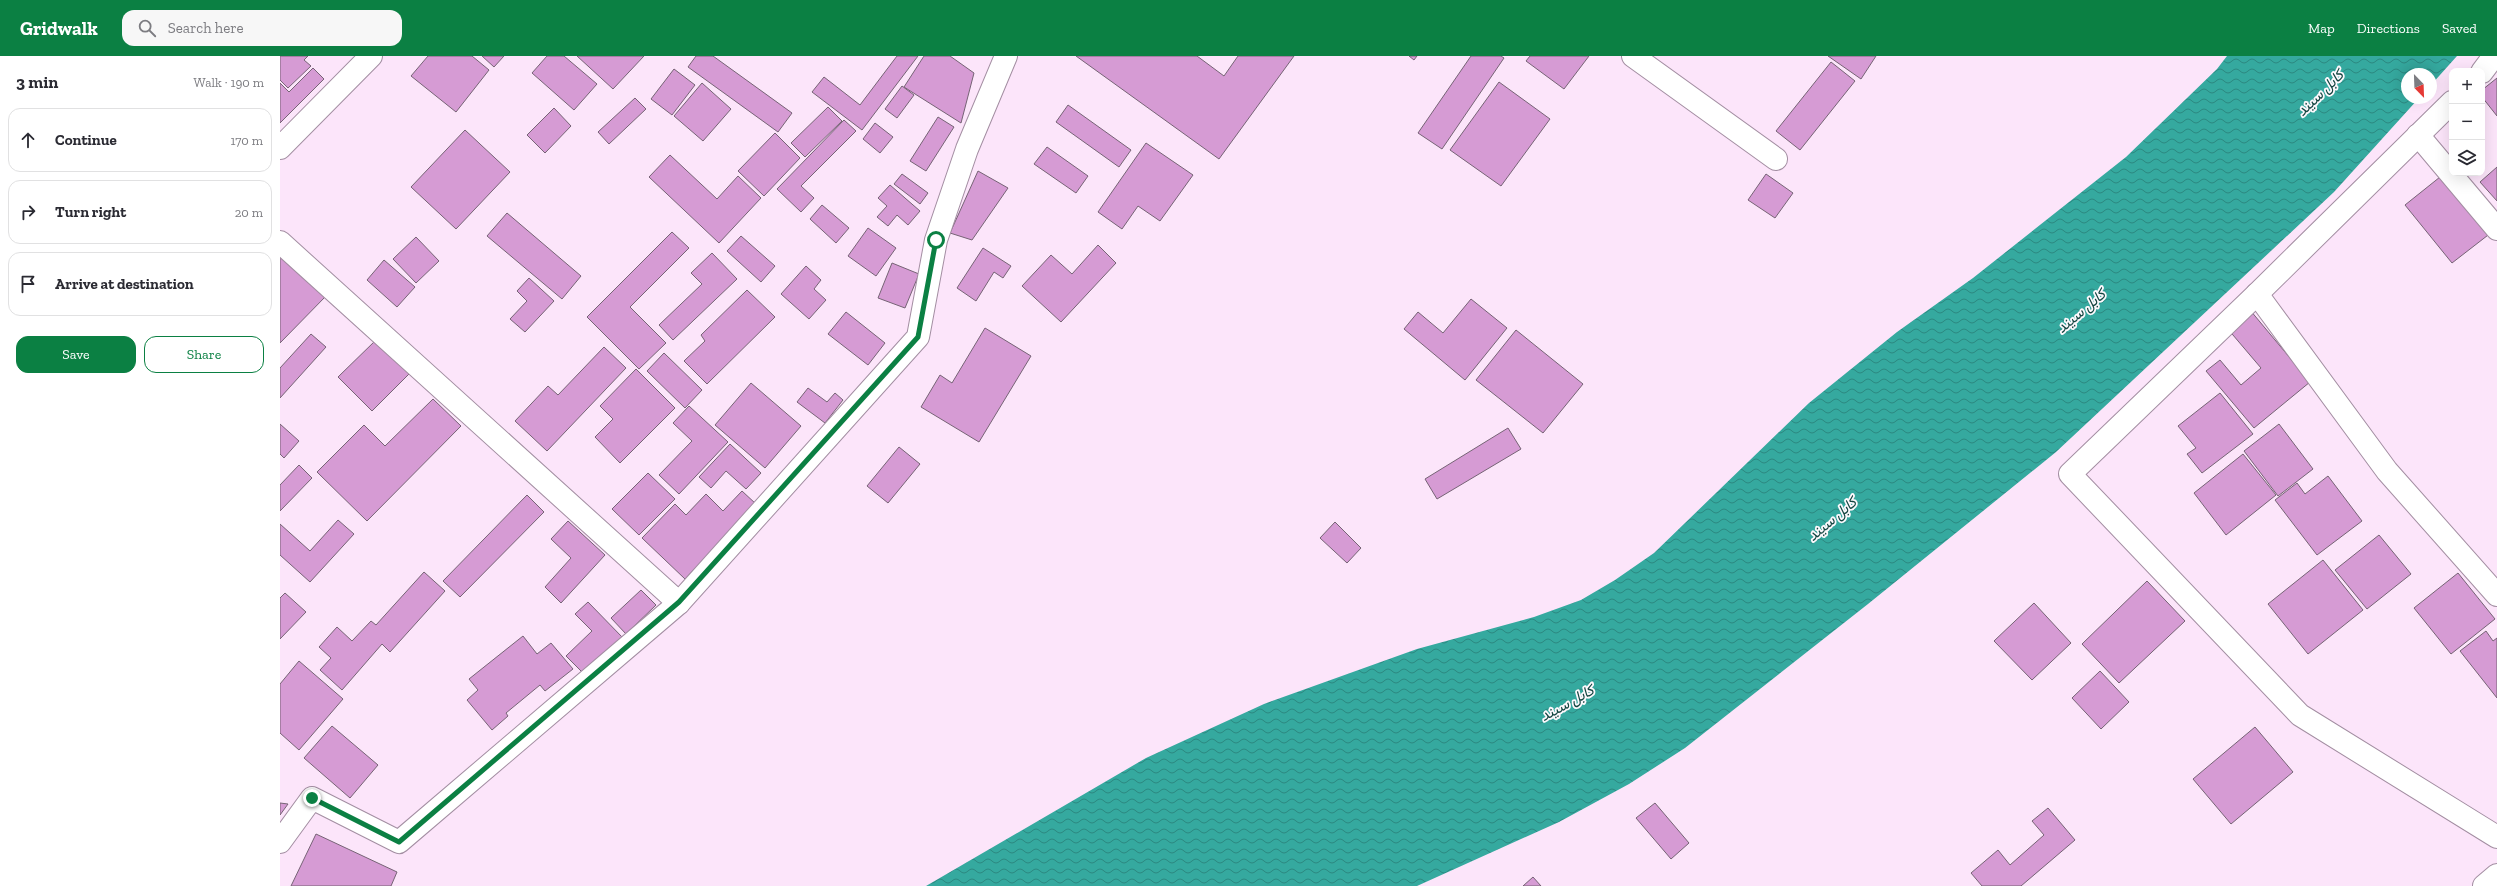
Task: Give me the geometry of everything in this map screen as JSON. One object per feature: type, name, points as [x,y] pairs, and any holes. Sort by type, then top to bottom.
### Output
[{"type":"street","points":[[280,148],[371,56]]},
{"type":"street","points":[[280,842],[312,798],[399,842],[679,602],[918,337],[936,240],[967,149],[1006,56]]},
{"type":"street","points":[[1633,56],[1776,159]]},
{"type":"street","points":[[2485,68],[2494,56]]},
{"type":"street","points":[[2450,104],[2258,294],[2070,474],[2300,714],[2497,837]]},
{"type":"street","points":[[2418,135],[2497,229]]},
{"type":"street","points":[[280,242],[679,602]]},
{"type":"street","points":[[2258,294],[2387,471],[2497,595]]},
{"type":"street","points":[[2484,886],[2497,875]]},
{"type":"water","name":"کابل سيند","points":[[2227,56],[2457,56],[2437,78],[2437,68],[2401,68],[2401,104],[2414,104],[2334,192],[2056,452],[1868,604],[1685,748],[1629,784],[1559,822],[1417,886],[926,886],[1146,758],[1264,704],[1417,649],[1534,617],[1581,600],[1615,580],[1654,553],[1809,403],[1897,332],[1973,278],[2126,157],[2217,69]]},
{"type":"building","points":[[280,56],[308,56],[304,60],[311,66],[288,88],[280,80]]},
{"type":"building","points":[[428,56],[472,56],[489,70],[456,112],[411,76]]},
{"type":"building","points":[[482,56],[504,56],[494,67]]},
{"type":"building","points":[[547,56],[564,56],[597,84],[574,110],[532,73]]},
{"type":"building","points":[[577,56],[644,56],[613,89]]},
{"type":"building","points":[[696,56],[713,56],[792,113],[778,132],[688,67]]},
{"type":"building","points":[[897,56],[918,56],[862,130],[812,92],[824,77],[860,105]]},
{"type":"building","points":[[924,56],[950,56],[974,73],[961,123],[904,87]]},
{"type":"building","points":[[1076,56],[1197,56],[1224,76],[1238,56],[1294,56],[1219,159]]},
{"type":"building","points":[[1409,56],[1417,56],[1414,60]]},
{"type":"building","points":[[1471,56],[1501,56],[1504,58],[1442,149],[1418,133]]},
{"type":"building","points":[[1530,56],[1589,56],[1564,89],[1526,61]]},
{"type":"building","points":[[1828,56],[1876,56],[1861,79]]},
{"type":"building","points":[[1831,62],[1855,81],[1800,150],[1776,131]]},
{"type":"building","points":[[313,68],[324,79],[280,123],[280,83],[289,92]]},
{"type":"building","points":[[674,69],[695,85],[672,115],[651,99]]},
{"type":"building","points":[[2497,78],[2497,116],[2485,101],[2485,88]]},
{"type":"building","points":[[1499,82],[1550,119],[1501,186],[1450,150]]},
{"type":"building","points":[[702,83],[731,109],[703,141],[674,116]]},
{"type":"building","points":[[902,86],[914,95],[897,118],[885,109]]},
{"type":"building","points":[[635,98],[646,109],[609,144],[598,132]]},
{"type":"building","points":[[1068,105],[1131,150],[1119,167],[1056,122]]},
{"type":"building","points":[[828,107],[842,121],[805,157],[791,143]]},
{"type":"building","points":[[554,108],[571,126],[545,153],[527,135]]},
{"type":"building","points":[[938,117],[954,127],[926,171],[910,161]]},
{"type":"building","points":[[844,120],[856,131],[801,186],[814,198],[801,212],[777,189]]},
{"type":"building","points":[[875,123],[893,137],[880,153],[863,139]]},
{"type":"building","points":[[465,130],[510,172],[456,229],[411,187]]},
{"type":"building","points":[[775,133],[800,158],[764,196],[738,171]]},
{"type":"building","points":[[1146,143],[1193,175],[1160,221],[1138,206],[1122,229],[1098,212]]},
{"type":"building","points":[[1047,147],[1088,176],[1076,193],[1034,164]]},
{"type":"building","points":[[670,155],[717,199],[738,176],[761,198],[719,243],[649,177]]},
{"type":"building","points":[[2497,167],[2497,201],[2480,182]]},
{"type":"building","points":[[978,171],[1008,188],[972,240],[950,233]]},
{"type":"building","points":[[2445,173],[2492,232],[2452,263],[2405,205]]},
{"type":"building","points":[[902,174],[928,193],[920,204],[894,184]]},
{"type":"building","points":[[1766,174],[1793,193],[1775,218],[1748,200]]},
{"type":"building","points":[[890,185],[920,211],[908,225],[897,215],[888,226],[877,217],[887,206],[878,198]]},
{"type":"building","points":[[822,205],[849,228],[836,243],[810,219]]},
{"type":"building","points":[[507,213],[581,276],[562,299],[487,236]]},
{"type":"building","points":[[868,228],[896,248],[876,276],[848,256]]},
{"type":"building","points":[[672,232],[689,248],[630,307],[666,343],[639,369],[587,317]]},
{"type":"building","points":[[741,236],[775,266],[761,282],[727,251]]},
{"type":"building","points":[[416,237],[439,261],[416,283],[393,259]]},
{"type":"building","points":[[1098,245],[1116,263],[1061,322],[1022,286],[1051,255],[1072,274]]},
{"type":"building","points":[[983,248],[1011,266],[1003,278],[994,272],[976,301],[957,288]]},
{"type":"building","points":[[280,251],[326,296],[280,343]]},
{"type":"building","points":[[712,253],[737,279],[673,340],[659,325],[702,284],[691,273]]},
{"type":"building","points":[[384,260],[415,287],[397,307],[367,280]]},
{"type":"building","points":[[892,263],[919,274],[905,308],[878,298]]},
{"type":"building","points":[[806,266],[821,280],[814,289],[826,300],[809,319],[781,294]]},
{"type":"building","points":[[529,278],[554,301],[525,332],[510,319],[527,301],[517,291]]},
{"type":"building","points":[[747,290],[775,317],[707,384],[684,361],[705,341],[701,335]]},
{"type":"building","points":[[1471,299],[1507,328],[1465,380],[1404,329],[1418,312],[1443,333]]},
{"type":"building","points":[[2250,310],[2310,382],[2254,428],[2206,371],[2220,360],[2241,385],[2261,368],[2227,328]]},
{"type":"building","points":[[846,312],[885,343],[868,365],[828,334]]},
{"type":"building","points":[[985,328],[1031,356],[979,442],[921,407],[940,375],[952,383]]},
{"type":"building","points":[[1516,330],[1583,384],[1543,433],[1476,380]]},
{"type":"building","points":[[311,334],[326,347],[280,398],[280,368]]},
{"type":"building","points":[[376,340],[409,374],[372,411],[338,377]]},
{"type":"building","points":[[604,347],[626,368],[547,451],[515,421],[548,386],[558,395]]},
{"type":"building","points":[[664,353],[702,390],[685,408],[647,371]]},
{"type":"building","points":[[636,369],[675,408],[620,463],[595,437],[613,419],[600,406]]},
{"type":"building","points":[[751,383],[801,426],[765,468],[715,425]]},
{"type":"building","points":[[808,388],[827,402],[835,393],[843,400],[825,423],[797,402]]},
{"type":"building","points":[[2220,393],[2253,434],[2202,473],[2187,454],[2196,448],[2178,426]]},
{"type":"building","points":[[433,399],[461,426],[367,521],[317,472],[364,425],[385,446]]},
{"type":"building","points":[[689,406],[728,442],[679,494],[659,475],[692,441],[673,423]]},
{"type":"building","points":[[280,424],[299,441],[284,458],[280,454]]},
{"type":"building","points":[[2279,424],[2313,469],[2278,496],[2244,451]]},
{"type":"building","points":[[1508,428],[1521,449],[1437,499],[1425,479]]},
{"type":"building","points":[[730,444],[761,473],[746,489],[726,471],[711,488],[699,477]]},
{"type":"building","points":[[899,447],[920,464],[888,503],[867,486]]},
{"type":"building","points":[[2243,454],[2276,495],[2226,535],[2194,493]]},
{"type":"building","points":[[299,465],[312,478],[280,511],[280,485]]},
{"type":"building","points":[[648,473],[675,499],[639,535],[612,509]]},
{"type":"building","points":[[2328,476],[2362,521],[2317,555],[2275,500],[2297,483],[2305,494]]},
{"type":"building","points":[[742,491],[756,504],[685,579],[642,538],[675,504],[686,515],[706,494],[723,511]]},
{"type":"building","points":[[527,495],[544,512],[460,597],[443,581]]},
{"type":"building","points":[[338,520],[354,534],[310,582],[280,555],[280,524],[310,551]]},
{"type":"building","points":[[568,521],[605,555],[561,603],[545,587],[571,558],[551,539]]},
{"type":"building","points":[[1335,522],[1361,548],[1347,563],[1320,538]]},
{"type":"building","points":[[2379,535],[2411,574],[2367,609],[2335,570]]},
{"type":"building","points":[[2323,560],[2363,610],[2308,654],[2268,604]]},
{"type":"building","points":[[424,572],[445,591],[390,652],[382,644],[342,690],[320,670],[331,658],[319,647],[337,627],[352,641],[371,621],[376,625]]},
{"type":"building","points":[[2458,573],[2495,619],[2451,654],[2414,608]]},
{"type":"building","points":[[2147,581],[2185,621],[2119,683],[2082,644]]},
{"type":"building","points":[[641,590],[656,605],[626,634],[611,618]]},
{"type":"building","points":[[285,593],[306,612],[280,639],[280,598]]},
{"type":"building","points":[[588,602],[623,638],[585,675],[566,656],[592,631],[575,614]]},
{"type":"building","points":[[2034,603],[2071,643],[2032,680],[1994,641]]},
{"type":"building","points":[[2486,631],[2493,641],[2497,638],[2497,698],[2460,651]]},
{"type":"building","points":[[523,636],[537,654],[551,643],[573,669],[545,691],[540,685],[506,713],[508,716],[492,730],[467,700],[478,690],[469,679]]},
{"type":"building","points":[[299,661],[343,699],[299,750],[280,733],[280,684]]},
{"type":"building","points":[[2100,671],[2129,702],[2101,729],[2072,698]]},
{"type":"building","points":[[332,726],[378,765],[350,798],[304,758]]},
{"type":"building","points":[[2255,727],[2293,772],[2231,824],[2193,779]]},
{"type":"building","points":[[280,803],[288,804],[280,815]]},
{"type":"building","points":[[1655,803],[1689,843],[1671,859],[1636,818]]},
{"type":"building","points":[[2048,808],[2075,840],[2021,886],[1982,886],[1971,873],[1998,850],[2010,865],[2044,835],[2032,821]]},
{"type":"building","points":[[316,834],[397,872],[391,886],[291,886]]},
{"type":"building","points":[[1533,877],[1541,886],[1523,886]]},
{"type":"route","points":[[312,798],[399,842],[679,602],[918,337],[936,240]]}]
